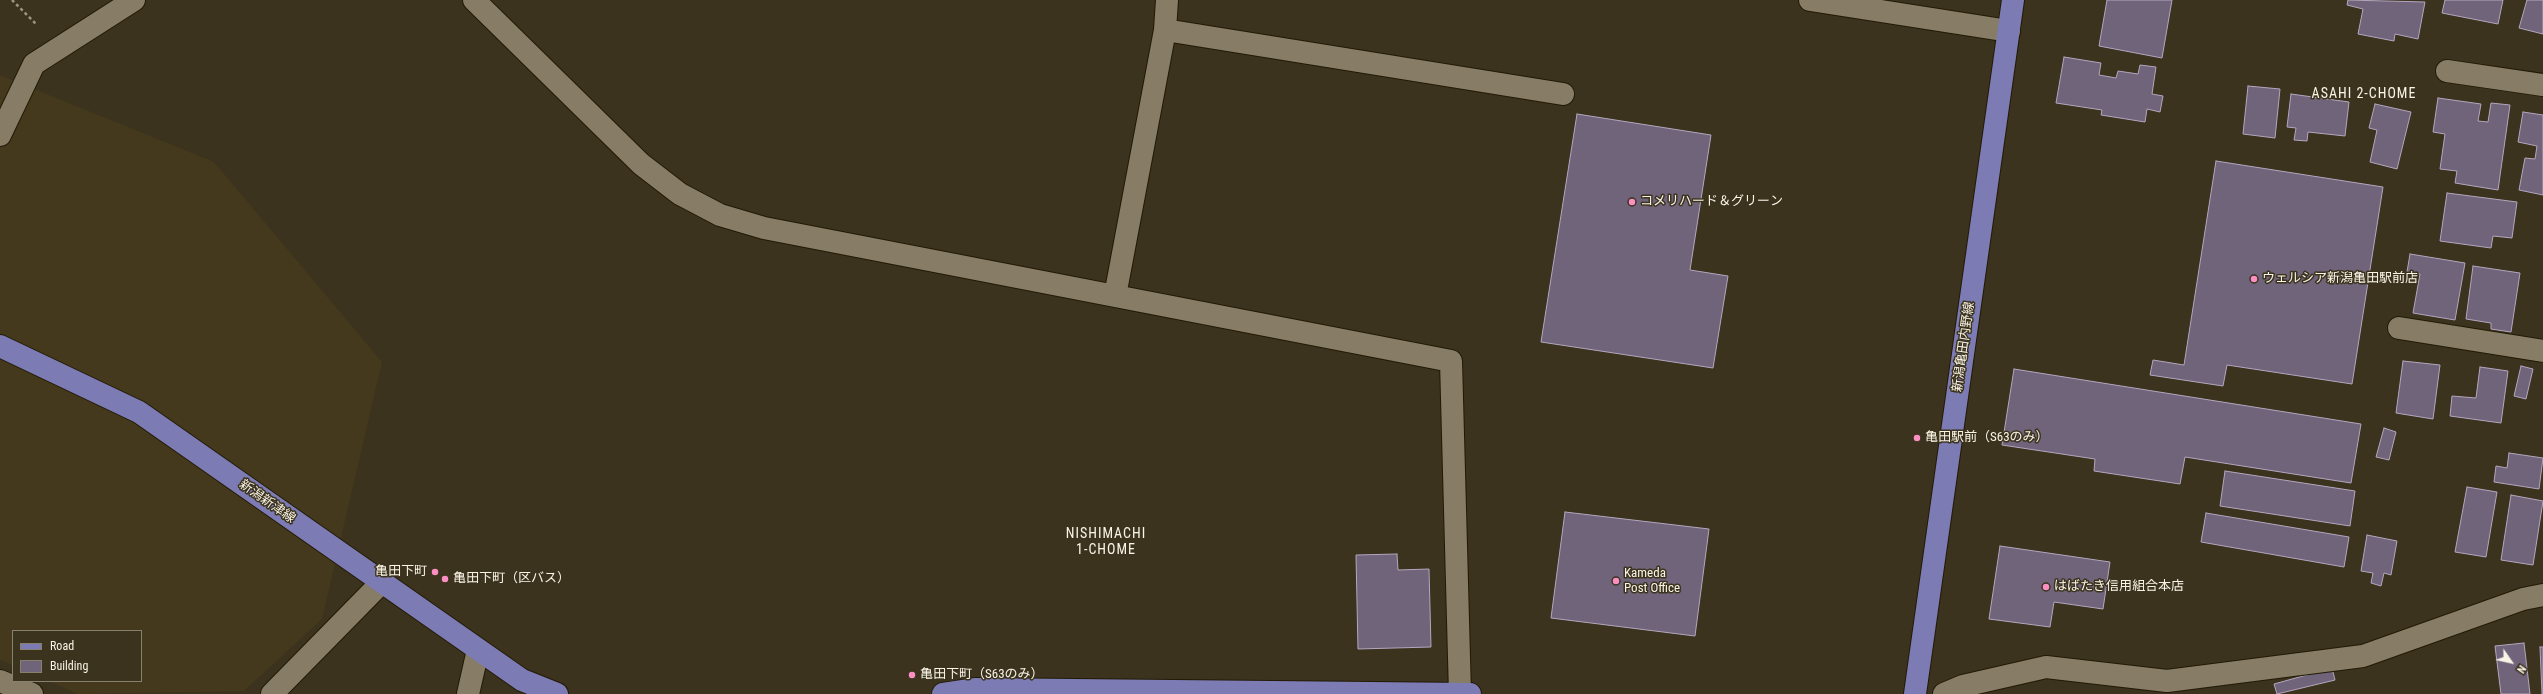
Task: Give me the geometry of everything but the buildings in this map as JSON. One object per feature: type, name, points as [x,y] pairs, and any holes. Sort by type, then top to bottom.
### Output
[{"type":"main road","name":"新潟亀田内野線","points":[[1915,694],[2013,0]]},
{"type":"main road","name":"新潟新津線","points":[[0,346],[140,412],[478,650],[520,687],[557,694]]},
{"type":"main road","points":[[943,694],[976,689],[1470,694]]},
{"type":"street","points":[[0,135],[34,64],[134,0]]},
{"type":"street","points":[[474,0],[640,164],[680,194],[720,215],[764,228],[1451,361],[1460,694]]},
{"type":"street","points":[[1115,296],[1165,30],[1167,0]]},
{"type":"street","points":[[1810,0],[2009,31]]},
{"type":"street","points":[[1165,30],[1563,94]]},
{"type":"street","points":[[2447,71],[2543,85]]},
{"type":"street","points":[[2399,328],[2543,351]]},
{"type":"street","points":[[272,694],[381,583]]},
{"type":"street","points":[[1944,694],[1963,686],[2046,667],[2167,681],[2363,656],[2523,599],[2543,595]]},
{"type":"street","points":[[468,694],[478,650]]},
{"type":"street","points":[[0,681],[32,694]]},
{"type":"path","points":[[12,0],[60,47]]},
{"type":"shaded area","points":[[0,75],[214,162],[382,362],[322,619],[244,691],[78,694],[50,682],[142,682],[142,630],[12,630],[12,665],[0,660]]},
{"type":"place","name":"コメリハード＆グリーン","points":[[1632,202]]},
{"type":"place","name":"ウェルシア新潟亀田駅前店","points":[[2254,279]]},
{"type":"place","name":"亀田駅前（S63のみ）","points":[[1917,438]]},
{"type":"place","name":"亀田下町","points":[[435,572]]},
{"type":"place","name":"亀田下町（区バス）","points":[[445,579]]},
{"type":"place","name":"Kameda Post Office","points":[[1616,581]]},
{"type":"place","name":"はばたき信用組合本店","points":[[2046,587]]},
{"type":"place","name":"亀田下町（S63のみ）","points":[[912,675]]},
{"type":"district","name":"ASAHI 2-CHOME","points":[[2364,94]]},
{"type":"district","name":"NISHIMACHI 1-CHOME","points":[[1106,542]]}]
